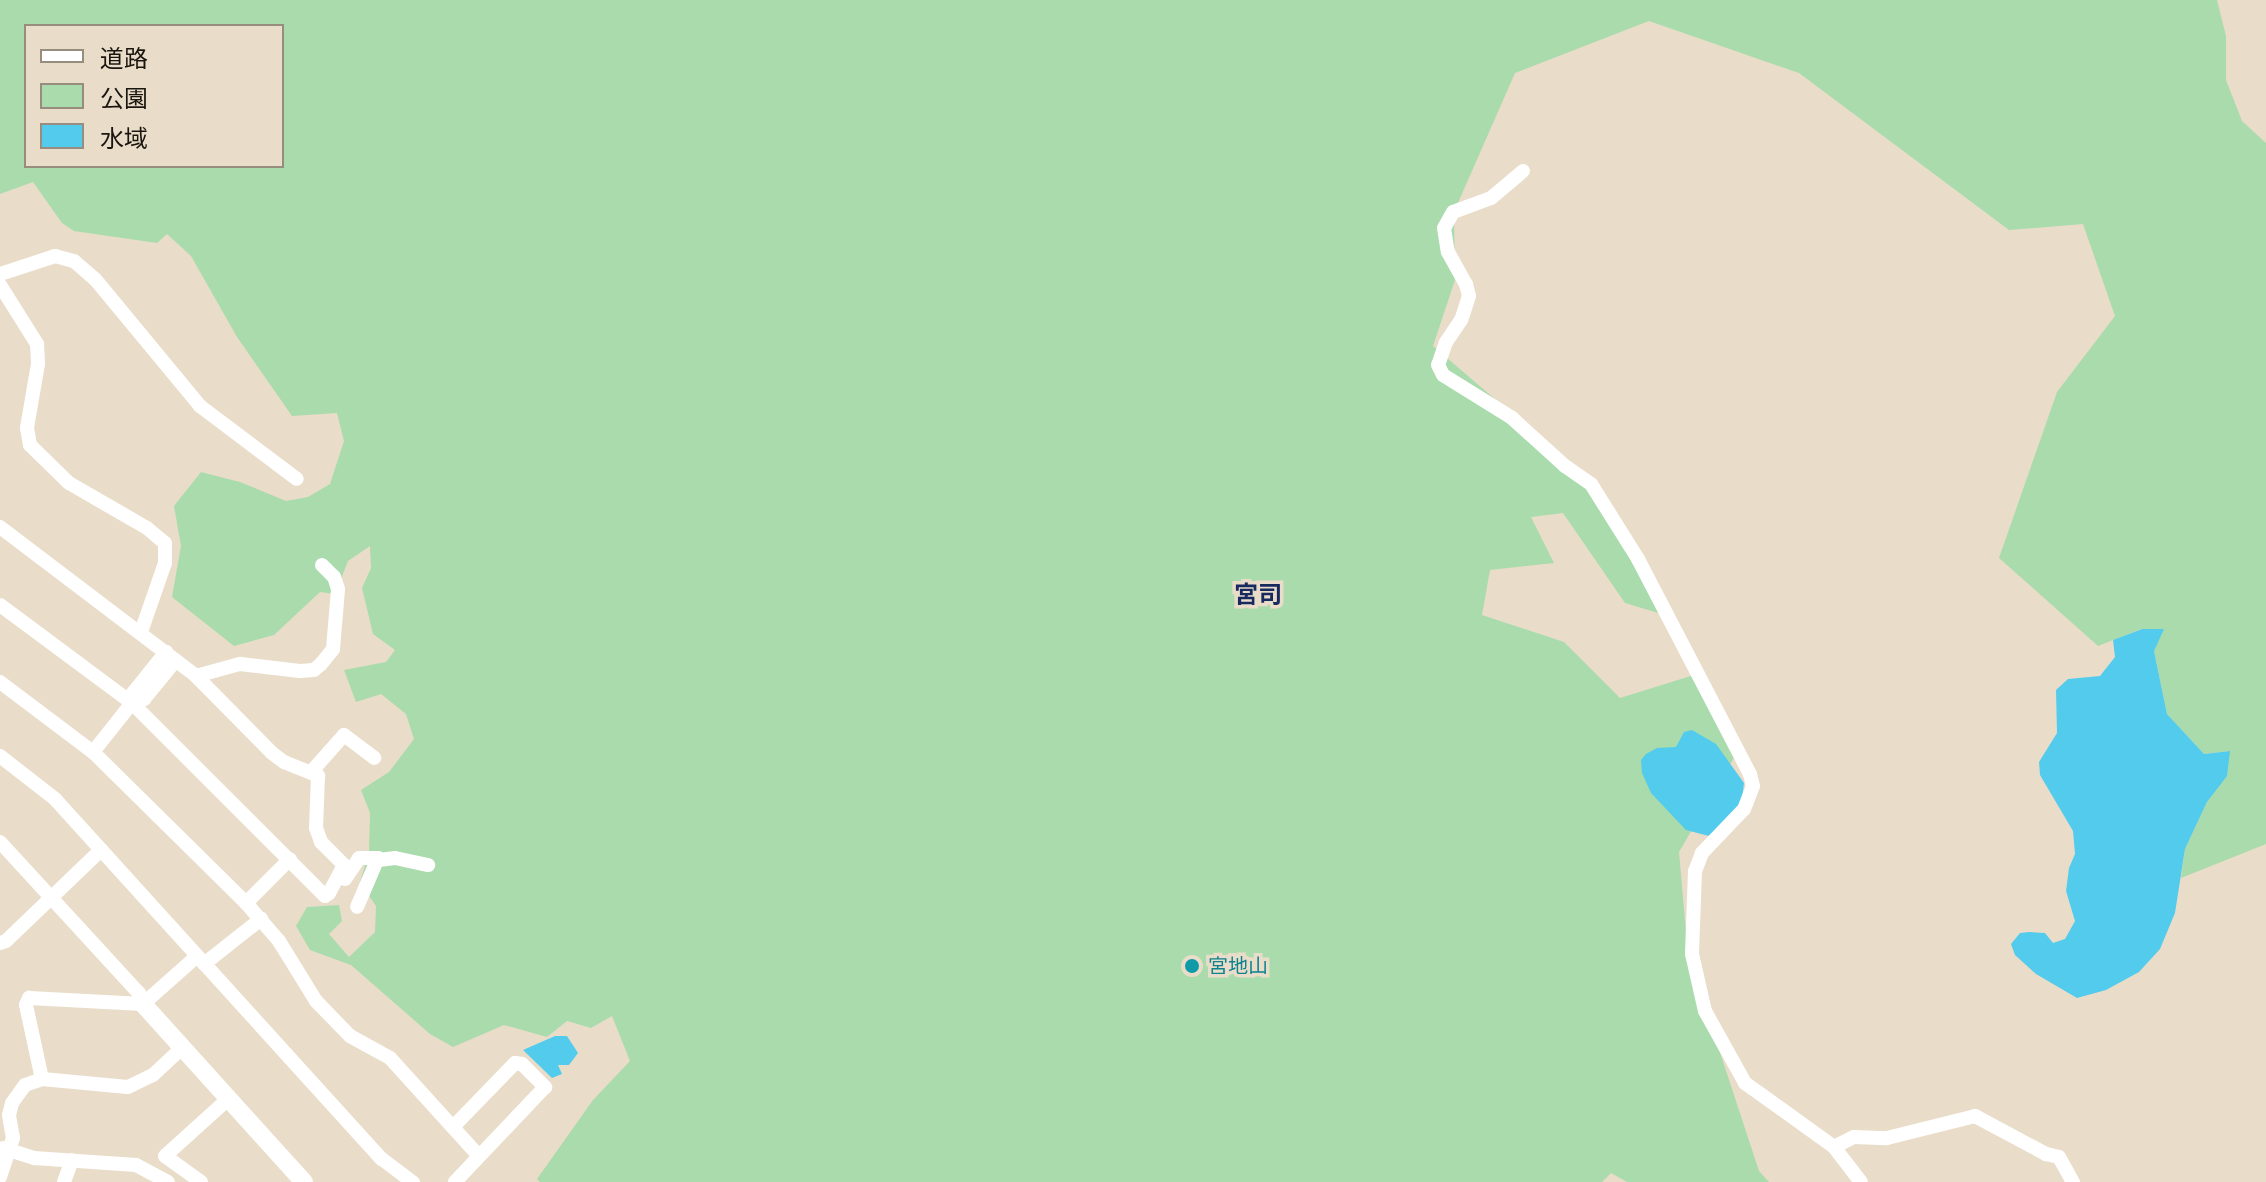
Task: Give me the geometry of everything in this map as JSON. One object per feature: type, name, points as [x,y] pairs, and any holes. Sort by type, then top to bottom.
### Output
[{"type":"street","points":[[1523,171],[1491,198],[1453,212],[1444,228],[1448,252],[1466,284],[1469,296],[1461,320],[1446,342],[1438,365],[1443,375],[1512,418],[1565,466],[1591,484],[1638,559],[1750,774],[1753,786],[1744,809],[1702,853],[1695,871],[1692,954],[1697,978],[1710,1020],[1745,1083],[1834,1147],[1861,1182]]},
{"type":"street","points":[[0,274],[55,256],[83,267],[194,399],[297,479]]},
{"type":"street","points":[[0,285],[37,344],[38,364],[27,428],[30,445],[69,483],[147,528],[165,543],[165,563],[141,632]]},
{"type":"street","points":[[0,527],[196,676],[272,753],[284,762],[312,771],[320,783],[316,828],[321,842],[344,865],[329,893],[325,896],[132,703],[0,605]]},
{"type":"street","points":[[196,676],[240,664],[300,671],[314,670],[321,664],[333,649],[338,589],[334,577],[322,565]]},
{"type":"street","points":[[93,752],[132,703],[144,699],[171,656]]},
{"type":"street","points":[[0,682],[93,752],[246,903],[261,919],[316,1001],[350,1036],[390,1058],[479,1156]]},
{"type":"street","points":[[312,771],[344,735],[374,758]]},
{"type":"street","points":[[0,756],[55,799],[382,1159],[413,1182]]},
{"type":"street","points":[[0,842],[139,993],[143,1004],[304,1182]]},
{"type":"street","points":[[0,943],[101,850]]},
{"type":"street","points":[[329,893],[336,898],[359,858],[375,855],[379,860]]},
{"type":"street","points":[[379,860],[395,858],[428,865]]},
{"type":"street","points":[[246,903],[290,859]]},
{"type":"street","points":[[357,907],[379,860]]},
{"type":"street","points":[[42,1079],[26,1005],[29,998],[143,1004],[261,919]]},
{"type":"street","points":[[0,1177],[4,1148],[13,1138],[9,1115],[12,1103],[25,1085],[42,1079],[128,1087],[153,1075],[182,1048]]},
{"type":"street","points":[[453,1127],[515,1063],[522,1064],[545,1087],[455,1182]]},
{"type":"street","points":[[201,1182],[165,1156],[228,1099]]},
{"type":"street","points":[[1834,1147],[1854,1137],[1887,1138],[1975,1116],[2046,1154],[2059,1157],[2073,1182]]},
{"type":"street","points":[[4,1148],[34,1158],[136,1165],[168,1182]]},
{"type":"street","points":[[64,1182],[72,1160]]},
{"type":"green space","points":[[0,0],[2217,0],[2226,36],[2226,80],[2242,121],[2266,143],[2266,844],[2181,878],[2185,849],[2207,802],[2226,776],[2229,751],[2204,754],[2167,714],[2154,651],[2141,629],[2098,646],[1999,558],[2057,392],[2115,316],[2083,224],[2009,230],[1799,73],[1649,21],[1515,73],[1454,212],[1455,280],[1433,346],[1496,400],[1614,516],[1665,615],[1625,603],[1563,513],[1531,517],[1554,563],[1490,570],[1482,615],[1564,642],[1620,698],[1694,675],[1735,756],[1679,852],[1688,955],[1759,1171],[1769,1182],[1627,1182],[1611,1173],[1602,1182],[540,1182],[537,1179],[593,1100],[630,1061],[612,1016],[591,1028],[567,1021],[547,1037],[504,1025],[453,1047],[430,1034],[351,965],[310,950],[296,926],[307,907],[339,905],[342,921],[329,934],[349,957],[375,932],[376,906],[360,882],[369,852],[370,813],[361,790],[389,772],[414,739],[406,714],[381,694],[356,702],[344,670],[386,662],[395,650],[373,634],[362,588],[371,568],[370,546],[348,561],[335,594],[320,592],[274,635],[234,646],[172,597],[181,546],[174,506],[201,472],[240,482],[286,501],[308,497],[330,484],[344,441],[337,413],[292,416],[237,337],[191,256],[167,234],[157,243],[74,231],[62,223],[33,182],[0,194]]},
{"type":"water","points":[[2142,629],[2164,629],[2154,651],[2167,714],[2204,754],[2230,751],[2227,776],[2207,802],[2185,849],[2175,913],[2160,949],[2139,972],[2106,990],[2077,998],[2036,974],[2015,955],[2011,944],[2020,933],[2029,932],[2045,933],[2053,943],[2065,939],[2075,921],[2066,891],[2069,868],[2075,854],[2073,831],[2040,775],[2039,762],[2057,733],[2056,690],[2068,679],[2100,676],[2115,657],[2113,640]]},
{"type":"water","points":[[1692,730],[1716,744],[1744,783],[1742,800],[1728,821],[1709,836],[1686,830],[1651,793],[1642,773],[1641,760],[1646,754],[1657,748],[1676,747],[1684,732]]},
{"type":"water","points":[[555,1036],[567,1036],[578,1053],[569,1065],[558,1065],[562,1074],[552,1078],[523,1050]]},
{"type":"place","name":"宮地山","points":[[1192,966]]},
{"type":"district","name":"宮司","points":[[1258,596]]}]
